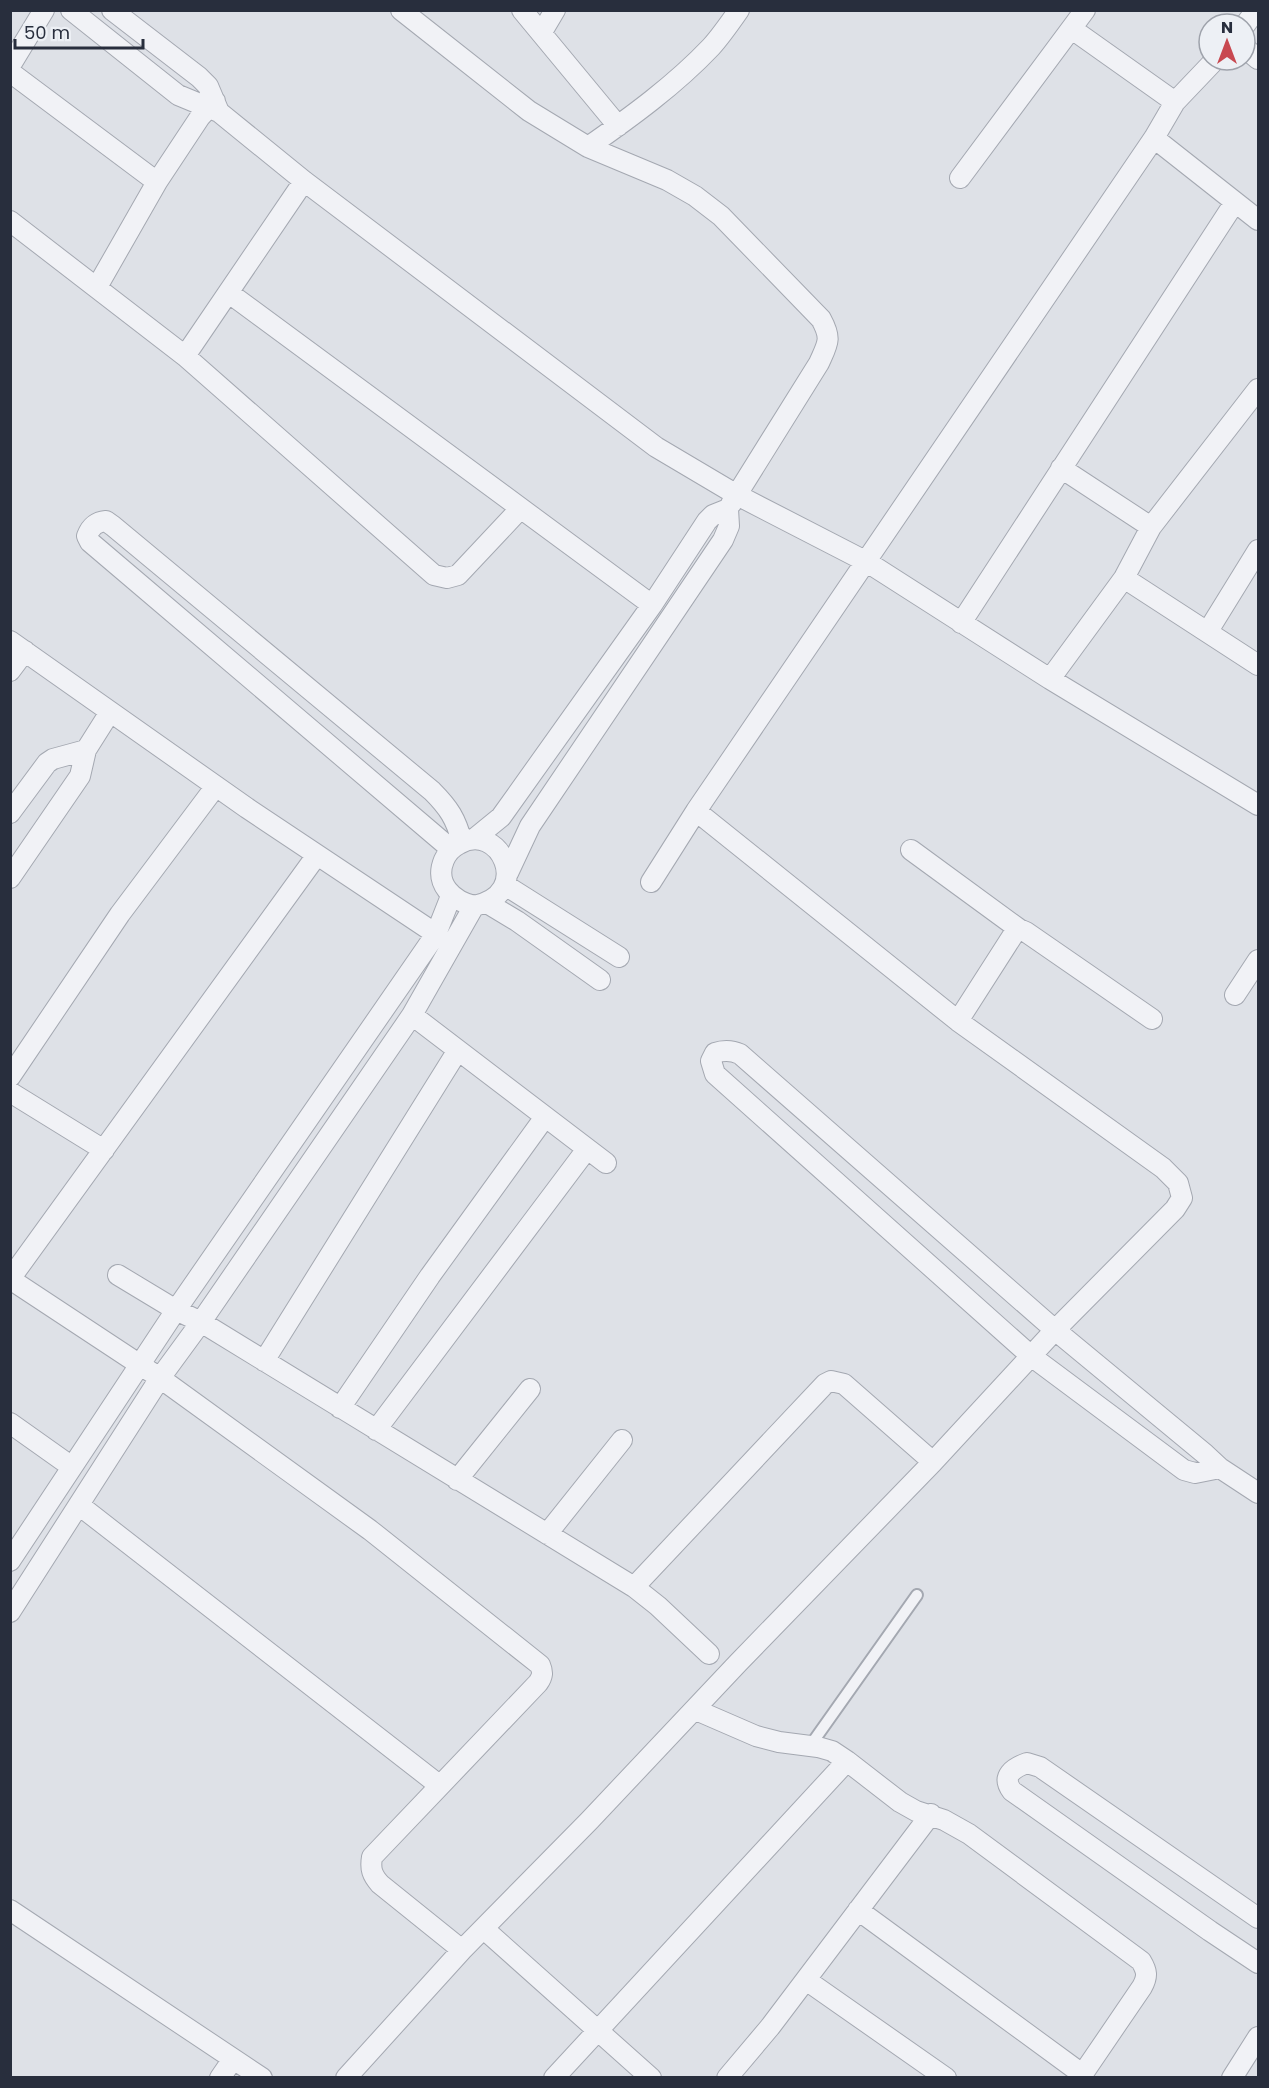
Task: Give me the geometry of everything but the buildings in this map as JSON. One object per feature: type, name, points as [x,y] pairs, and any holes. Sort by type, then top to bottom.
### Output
[{"type":"street","points":[[10,66],[44,10]]},
{"type":"street","points":[[71,10],[178,94],[214,107],[304,181],[656,447],[733,502],[867,562],[1050,679],[1258,805]]},
{"type":"street","points":[[112,10],[199,76],[207,86],[214,107]]},
{"type":"street","points":[[10,1612],[160,1378],[412,1015],[481,904],[498,896],[530,826],[723,540],[729,526],[733,502],[819,363],[827,346],[828,333],[821,319],[721,216],[695,196],[667,180],[588,147],[529,111],[401,10]]},
{"type":"street","points":[[522,10],[618,126]]},
{"type":"street","points":[[542,32],[555,10]]},
{"type":"street","points":[[588,147],[618,126],[691,67],[712,46],[739,10]]},
{"type":"street","points":[[960,178],[1085,10]]},
{"type":"street","points":[[1072,29],[1175,102]]},
{"type":"street","points":[[10,72],[157,182]]},
{"type":"street","points":[[651,882],[696,811],[1154,138],[1175,102],[1204,72]]},
{"type":"street","points":[[97,287],[157,182],[214,107]]},
{"type":"street","points":[[1154,138],[1258,220]]},
{"type":"street","points":[[185,356],[304,181]]},
{"type":"street","points":[[961,623],[1235,202]]},
{"type":"street","points":[[10,221],[185,356],[434,575],[447,578],[458,575],[520,509]]},
{"type":"street","points":[[229,293],[652,604]]},
{"type":"street","points":[[1050,679],[1124,578],[1151,527],[1258,389]]},
{"type":"street","points":[[1061,468],[1151,527]]},
{"type":"street","points":[[600,980],[517,921],[481,904],[462,903],[451,896],[444,885],[441,873],[444,860],[462,844],[501,817],[652,604],[707,521],[733,502]]},
{"type":"street","points":[[462,844],[457,821],[432,791],[113,526],[106,521],[98,522],[90,530],[87,536],[90,542],[462,844],[487,842],[498,849],[505,860],[507,879],[619,957]]},
{"type":"street","points":[[1208,631],[1258,550]]},
{"type":"street","points":[[1124,578],[1258,664]]},
{"type":"street","points":[[10,670],[18,646],[216,786],[436,934]]},
{"type":"street","points":[[10,878],[80,776],[86,750],[110,712]]},
{"type":"street","points":[[10,813],[47,763],[52,759],[86,750]]},
{"type":"street","points":[[10,1077],[120,914],[216,786]]},
{"type":"street","points":[[346,2078],[462,1950],[696,1710],[933,1462],[1055,1330],[1175,1209],[1182,1198],[1178,1183],[1162,1168],[958,1021],[696,811]]},
{"type":"street","points":[[911,850],[1019,929],[1152,1019]]},
{"type":"street","points":[[317,855],[10,1279],[160,1378],[370,1530],[540,1665],[543,1671],[538,1683],[372,1857],[370,1866],[380,1884],[462,1950]]},
{"type":"street","points":[[10,1561],[176,1310],[436,934],[451,896]]},
{"type":"street","points":[[958,1021],[1019,929]]},
{"type":"street","points":[[1235,995],[1258,960]]},
{"type":"street","points":[[412,1015],[606,1163]]},
{"type":"street","points":[[264,1361],[458,1050]]},
{"type":"street","points":[[1220,1468],[1195,1473],[1184,1470],[1031,1356],[715,1074],[711,1061],[715,1053],[724,1050],[740,1054],[1055,1330],[1220,1468],[1258,1493]]},
{"type":"street","points":[[10,1092],[104,1150]]},
{"type":"street","points":[[340,1408],[430,1276],[545,1117]]},
{"type":"street","points":[[376,1430],[587,1149]]},
{"type":"street","points":[[118,1275],[176,1310],[201,1322],[634,1587],[710,1654]]},
{"type":"street","points":[[634,1587],[825,1384],[831,1381],[844,1384],[933,1462]]},
{"type":"street","points":[[457,1480],[530,1389]]},
{"type":"street","points":[[10,1423],[72,1467]]},
{"type":"street","points":[[547,1534],[622,1440]]},
{"type":"street","points":[[79,1505],[439,1785]]},
{"type":"street","points":[[696,1710],[756,1736],[832,1751],[900,1802],[916,1811],[944,1820],[969,1834],[1124,1947],[1141,1961],[1146,1969],[1147,1977],[1081,2076],[858,1910]]},
{"type":"street","points":[[554,2078],[847,1761]]},
{"type":"street","points":[[1258,1918],[1040,1767],[1027,1763],[1007,1776],[1007,1784],[1012,1791],[1258,1963]]},
{"type":"street","points":[[729,2077],[770,2027],[931,1814]]},
{"type":"street","points":[[10,1910],[262,2078]]},
{"type":"street","points":[[483,1929],[651,2078]]},
{"type":"street","points":[[806,1980],[946,2078]]},
{"type":"street","points":[[1232,2078],[1258,2037]]},
{"type":"street","points":[[220,2078],[233,2059]]},
{"type":"lane","points":[[810,1746],[918,1595]]}]
